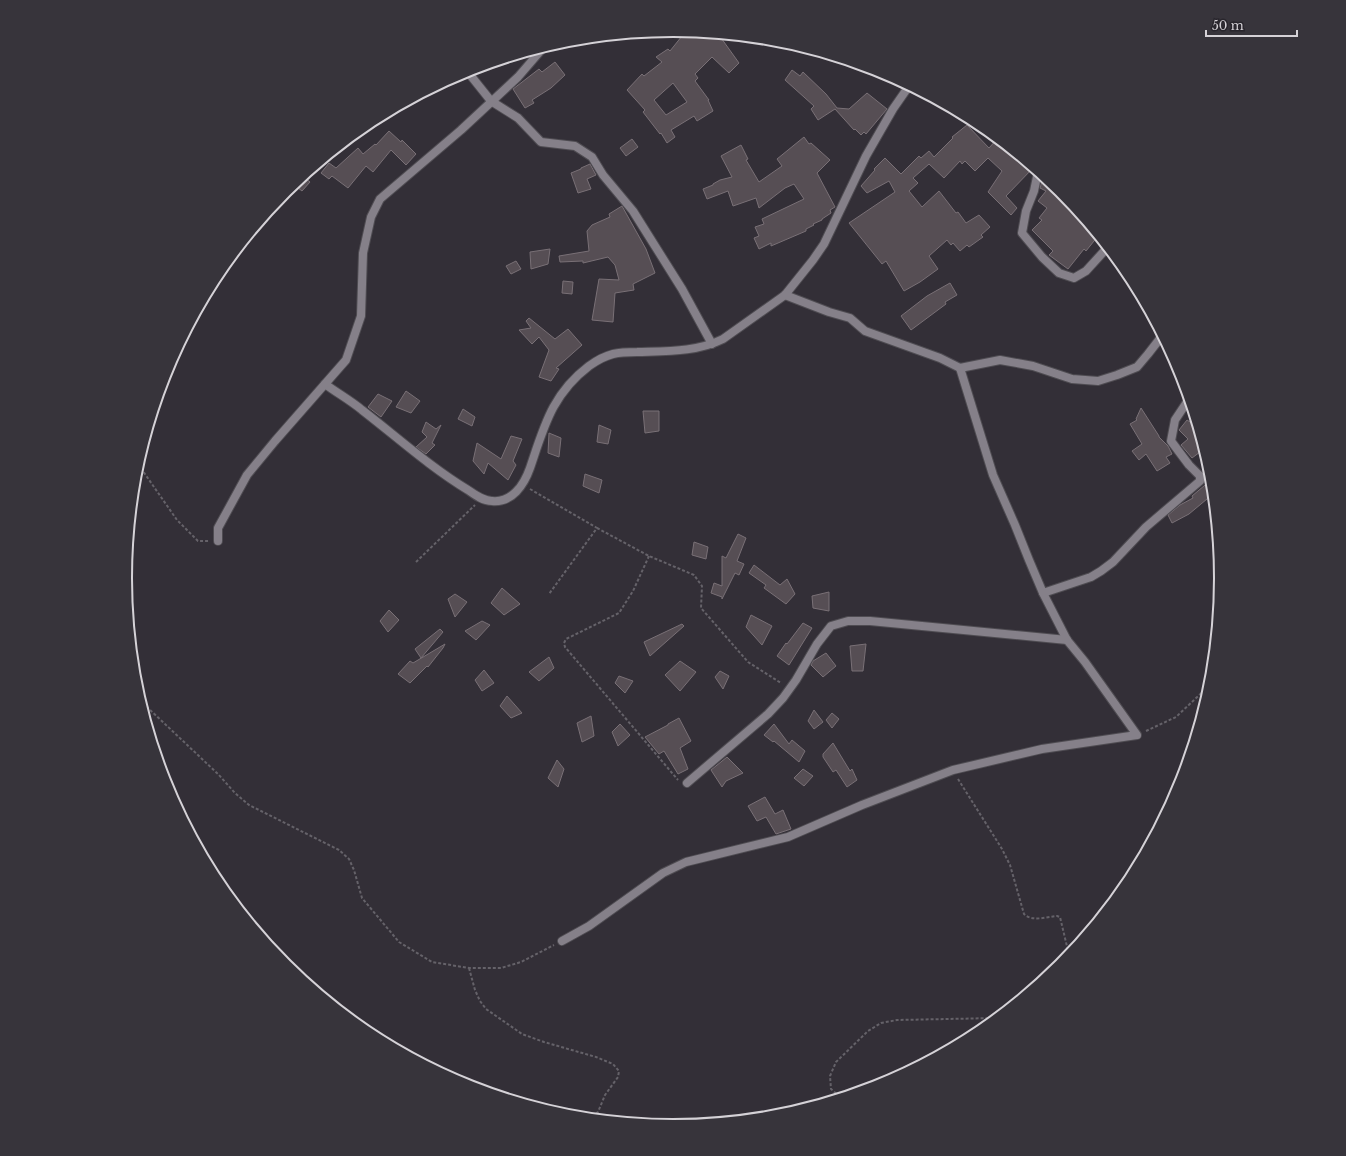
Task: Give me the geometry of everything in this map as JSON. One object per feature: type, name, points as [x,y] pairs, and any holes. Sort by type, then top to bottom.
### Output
[{"type":"street","points":[[218,541],[218,528],[247,475],[346,360],[361,316],[363,253],[371,217],[380,199],[461,130],[518,77],[538,54]]},
{"type":"street","points":[[471,76],[491,102],[518,118],[541,142],[575,146],[592,157],[603,175],[633,211],[682,289],[712,344]]},
{"type":"street","points":[[325,384],[360,408],[433,467],[457,483],[482,499],[492,502],[504,501],[514,494],[526,480],[546,421],[555,403],[571,381],[589,366],[614,353],[687,350],[712,344],[723,339],[785,295],[824,244],[866,156],[906,90]]},
{"type":"street","points":[[1037,177],[1034,191],[1026,211],[1022,233],[1042,257],[1059,273],[1074,278],[1086,271],[1104,252]]},
{"type":"street","points":[[785,295],[829,312],[850,318],[865,331],[940,358],[960,368],[1000,360],[1033,366],[1072,379],[1098,381],[1137,367],[1159,340]]},
{"type":"street","points":[[562,941],[589,926],[663,873],[686,862],[788,837],[862,805],[953,770],[1042,749],[1137,735],[1085,662],[1067,640],[1043,593],[1028,560],[1016,525],[993,475],[960,368]]},
{"type":"street","points":[[1043,593],[1091,577],[1102,571],[1113,562],[1146,527],[1200,481],[1200,476],[1171,441],[1175,420],[1185,404]]},
{"type":"street","points":[[687,783],[768,714],[790,689],[816,644],[831,626],[848,621],[870,621],[1067,640]]},
{"type":"path","points":[[142,470],[177,520],[198,541],[218,541]]},
{"type":"path","points":[[522,484],[649,556],[694,575],[702,586],[701,608],[748,662],[790,689]]},
{"type":"path","points":[[416,562],[482,499]]},
{"type":"path","points":[[549,594],[598,528]]},
{"type":"path","points":[[649,556],[633,591],[619,613],[566,639],[564,643],[565,647],[676,778],[682,783],[687,783]]},
{"type":"path","points":[[1137,735],[1176,717],[1202,692]]},
{"type":"path","points":[[147,707],[249,805],[340,850],[349,859],[354,870],[362,898],[399,942],[432,962],[469,968],[501,968],[521,962],[562,941]]},
{"type":"path","points":[[953,770],[1002,849],[1010,865],[1024,914],[1028,918],[1057,916],[1060,918],[1067,949]]},
{"type":"path","points":[[469,968],[475,990],[486,1009],[522,1034],[596,1057],[613,1064],[619,1072],[618,1077],[605,1095],[596,1113]]},
{"type":"path","points":[[836,1094],[831,1089],[830,1076],[836,1062],[868,1031],[881,1023],[897,1020],[987,1018]]},
{"type":"building","points":[[681,37],[722,40],[739,63],[729,73],[712,57],[695,74],[698,78],[695,81],[709,100],[713,111],[697,121],[694,116],[671,130],[675,137],[667,143],[661,133],[660,134],[643,112],[645,110],[627,90],[642,74],[644,76],[662,62],[656,57],[668,49],[670,51]],"holes":[[[673,83],[687,102],[666,115],[654,100]]]},
{"type":"building","points":[[555,62],[565,75],[551,88],[532,100],[534,103],[525,108],[513,89],[539,69],[542,72]]},
{"type":"building","points":[[792,70],[800,76],[803,72],[826,94],[837,108],[849,109],[867,93],[887,109],[866,134],[864,132],[861,135],[855,129],[854,130],[835,109],[818,120],[811,109],[814,106],[785,80]]},
{"type":"building","points":[[967,125],[989,148],[994,143],[1030,171],[1006,196],[1017,208],[1011,215],[988,192],[1002,171],[988,158],[975,171],[965,161],[962,164],[960,161],[944,178],[929,164],[913,178],[918,183],[909,191],[922,207],[939,191],[966,223],[979,215],[990,227],[981,235],[983,237],[969,247],[967,245],[960,251],[953,243],[951,245],[947,240],[929,256],[938,269],[904,291],[886,261],[882,264],[849,223],[895,192],[889,181],[867,193],[861,186],[885,158],[901,174],[919,156],[921,158],[929,151],[934,157],[953,138],[952,137]]},
{"type":"building","points":[[389,131],[401,142],[402,140],[416,154],[406,165],[391,150],[373,172],[366,166],[348,188],[332,176],[329,179],[321,173],[329,163],[336,168],[358,148],[363,154],[375,144],[376,145]]},
{"type":"building","points":[[804,137],[809,144],[811,143],[830,160],[817,173],[835,207],[830,210],[831,213],[806,229],[806,231],[771,246],[771,243],[759,249],[754,238],[759,236],[755,227],[764,224],[762,219],[804,199],[794,184],[785,188],[759,208],[756,198],[733,206],[728,191],[707,199],[703,189],[720,180],[732,177],[721,156],[741,145],[748,159],[746,160],[759,182],[782,166],[777,159]]},
{"type":"building","points":[[632,139],[638,147],[626,156],[620,148]]},
{"type":"building","points":[[590,164],[596,175],[587,179],[591,189],[578,193],[571,173]]},
{"type":"building","points":[[307,179],[310,182],[302,191],[298,188]]},
{"type":"building","points":[[1042,182],[1080,221],[1095,240],[1086,251],[1084,249],[1068,269],[1049,255],[1053,251],[1032,230],[1042,220],[1039,218],[1047,208],[1038,201],[1046,191],[1040,188]]},
{"type":"building","points":[[622,206],[646,249],[655,273],[633,284],[634,290],[615,293],[613,322],[592,320],[599,279],[619,280],[615,265],[608,257],[583,263],[583,261],[560,262],[559,256],[589,251],[587,231],[592,225],[610,217],[609,214]]},
{"type":"building","points":[[550,249],[548,264],[531,269],[530,252]]},
{"type":"building","points":[[516,261],[521,269],[511,274],[506,266]]},
{"type":"building","points":[[563,281],[573,282],[572,294],[562,293]]},
{"type":"building","points":[[950,283],[957,295],[945,302],[946,304],[911,330],[901,316],[927,296]]},
{"type":"building","points":[[529,318],[555,339],[568,329],[582,345],[556,368],[559,369],[551,381],[539,377],[549,350],[539,337],[532,344],[519,330],[531,328],[526,321]]},
{"type":"building","points":[[406,391],[420,401],[411,413],[396,407]]},
{"type":"building","points":[[378,394],[392,401],[381,417],[368,407]]},
{"type":"building","points":[[1141,408],[1159,437],[1168,446],[1172,454],[1166,457],[1170,463],[1157,471],[1146,454],[1139,460],[1132,451],[1142,444],[1130,424],[1137,420],[1136,419]]},
{"type":"building","points":[[463,409],[475,417],[472,426],[458,419]]},
{"type":"building","points":[[643,411],[659,411],[659,431],[645,433]]},
{"type":"building","points":[[1187,420],[1190,422],[1199,452],[1192,458],[1181,445],[1188,439],[1179,430]]},
{"type":"building","points":[[426,422],[436,429],[441,425],[432,443],[435,445],[426,454],[416,447],[427,437],[422,432]]},
{"type":"building","points":[[599,425],[611,430],[608,444],[597,442]]},
{"type":"building","points":[[549,433],[561,438],[559,457],[548,453]]},
{"type":"building","points":[[511,436],[522,439],[513,461],[516,465],[508,480],[488,463],[484,474],[473,461],[477,443],[501,459]]},
{"type":"building","points":[[585,474],[602,480],[599,493],[583,486]]},
{"type":"building","points":[[1206,484],[1208,498],[1189,514],[1172,523],[1168,515],[1180,505],[1193,498],[1192,496]]},
{"type":"building","points":[[738,534],[746,538],[737,561],[744,564],[739,575],[735,573],[722,599],[722,597],[711,593],[714,583],[722,586],[722,556],[726,558]]},
{"type":"building","points":[[694,542],[708,547],[706,559],[692,555]]},
{"type":"building","points":[[754,565],[780,585],[787,579],[795,594],[786,604],[764,588],[766,585],[749,573]]},
{"type":"building","points":[[502,588],[520,604],[504,615],[491,603]]},
{"type":"building","points":[[829,592],[829,611],[813,608],[812,596]]},
{"type":"building","points":[[455,594],[467,602],[455,617],[448,599]]},
{"type":"building","points":[[389,610],[399,620],[388,632],[380,621]]},
{"type":"building","points":[[751,615],[772,626],[762,645],[746,627]]},
{"type":"building","points":[[482,621],[490,625],[476,640],[465,631]]},
{"type":"building","points":[[803,623],[812,628],[789,665],[777,656]]},
{"type":"building","points":[[682,624],[684,626],[650,656],[644,642]]},
{"type":"building","points":[[440,629],[443,632],[421,658],[415,649]]},
{"type":"building","points":[[445,644],[428,667],[427,666],[410,683],[398,674],[410,661],[413,663]]},
{"type":"building","points":[[866,644],[863,671],[852,671],[850,646]]},
{"type":"building","points":[[826,653],[836,666],[823,677],[811,665],[813,661]]},
{"type":"building","points":[[549,657],[554,668],[539,681],[529,672]]},
{"type":"building","points":[[680,661],[696,672],[680,691],[665,675]]},
{"type":"building","points":[[484,670],[494,683],[482,691],[475,680]]},
{"type":"building","points":[[720,671],[729,676],[723,689],[715,677]]},
{"type":"building","points":[[619,676],[633,681],[625,693],[615,683]]},
{"type":"building","points":[[507,696],[522,713],[511,718],[500,706]]},
{"type":"building","points":[[814,710],[823,722],[814,729],[808,721]]},
{"type":"building","points":[[832,713],[839,719],[832,728],[826,720]]},
{"type":"building","points":[[591,716],[594,736],[582,742],[577,723]]},
{"type":"building","points":[[679,718],[691,741],[680,748],[688,769],[678,774],[664,751],[659,754],[645,737]]},
{"type":"building","points":[[620,724],[630,735],[618,746],[612,732]]},
{"type":"building","points":[[774,724],[789,744],[792,740],[805,751],[799,762],[774,741],[773,742],[764,735]]},
{"type":"building","points":[[833,743],[850,771],[852,769],[857,780],[847,787],[836,770],[833,772],[823,757],[823,754]]},
{"type":"building","points":[[727,757],[743,773],[726,781],[722,787],[711,770]]},
{"type":"building","points":[[557,760],[564,769],[558,787],[548,778]]},
{"type":"building","points":[[803,769],[813,776],[804,786],[794,778]]},
{"type":"building","points":[[765,797],[775,814],[783,810],[791,829],[776,834],[766,817],[757,821],[748,806]]}]
